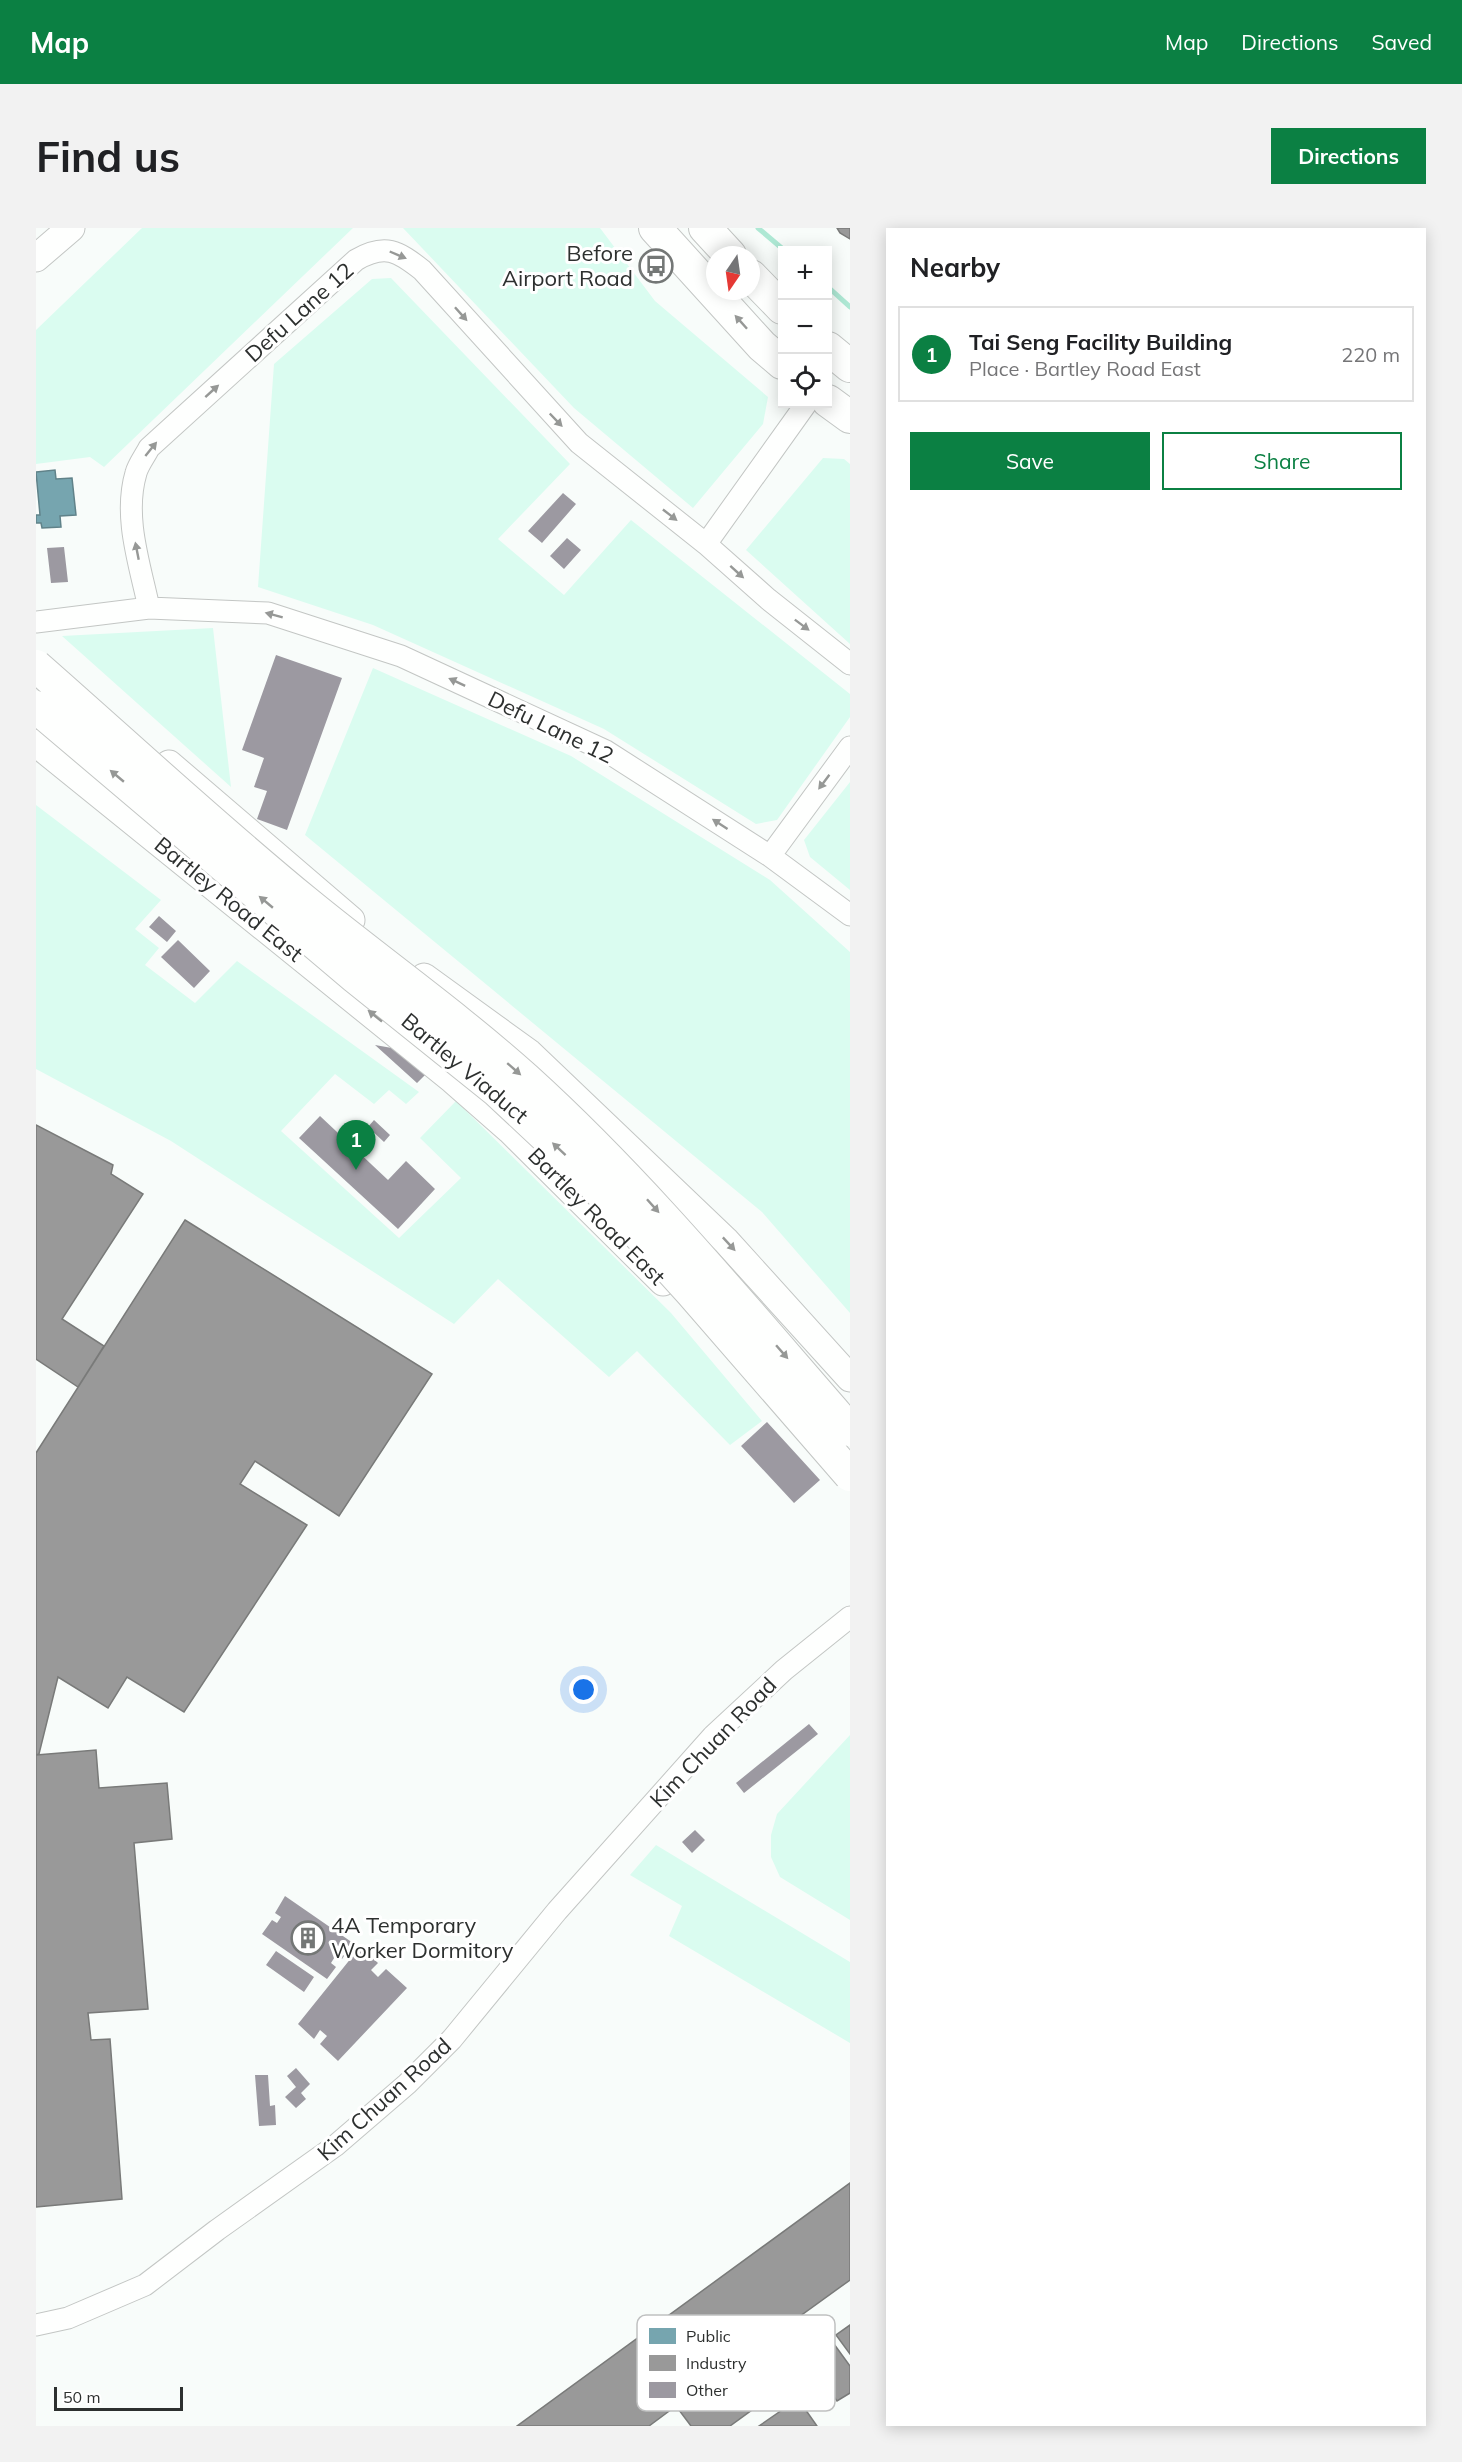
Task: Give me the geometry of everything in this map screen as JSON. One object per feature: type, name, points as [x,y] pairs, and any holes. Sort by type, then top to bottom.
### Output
[{"type":"highway","points":[[655,228],[762,346],[778,359]]},
{"type":"highway","points":[[705,228],[722,246]]},
{"type":"highway","points":[[760,285],[778,303]]},
{"type":"highway","points":[[832,351],[850,366]]},
{"type":"highway","points":[[832,404],[850,417]]},
{"type":"highway","name":"Bartley Viaduct","points":[[36,666],[257,861],[452,1016],[534,1087],[639,1191],[850,1430]]},
{"type":"highway","name":"Bartley Viaduct","points":[[36,707],[355,977],[497,1091],[575,1164],[691,1292],[850,1475]]},
{"type":"main road","points":[[36,258],[71,228]]},
{"type":"main road","points":[[36,649],[383,946],[529,1053],[726,1241],[850,1378]]},
{"type":"main road","name":"Bartley Road East","points":[[36,743],[453,1080],[510,1130],[680,1299],[850,1491]]},
{"type":"main road","points":[[191,868],[218,867],[229,860],[238,848],[239,824]]},
{"type":"main road","points":[[597,1217],[592,1195],[603,1172],[620,1166],[653,1170]]},
{"type":"street","name":"Defu Lane 12","points":[[148,608],[132,529],[130,500],[136,471],[149,448],[356,260],[369,252],[388,250],[401,254],[422,270],[579,443],[706,544],[768,599],[850,664]]},
{"type":"street","points":[[706,544],[803,408]]},
{"type":"street","name":"Defu Lane 12","points":[[38,625],[148,608],[268,613],[401,656],[606,751],[770,856],[850,915]]},
{"type":"street","points":[[770,856],[850,747]]},
{"type":"street","name":"Kim Chuan Road","points":[[36,2325],[68,2318],[145,2285],[217,2230],[335,2146],[407,2084],[452,2040],[557,1911],[713,1736],[784,1670],[850,1617]]},
{"type":"green space","points":[[142,228],[353,228],[104,467],[90,457],[36,464],[36,330]]},
{"type":"green space","points":[[403,228],[600,228],[655,301],[768,397],[763,424],[693,508],[574,408]]},
{"type":"green space","points":[[391,278],[570,464],[498,539],[564,595],[631,520],[850,694],[850,717],[777,820],[756,824],[604,729],[373,625],[258,587],[274,364],[372,279]]},
{"type":"green space","points":[[823,458],[844,459],[850,464],[850,644],[746,550]]},
{"type":"green space","points":[[213,628],[231,787],[62,636]]},
{"type":"green space","points":[[373,668],[571,756],[770,880],[850,952],[850,1313],[762,1212],[305,835]]},
{"type":"green space","points":[[850,782],[850,890],[810,857],[804,840]]},
{"type":"green space","points":[[36,805],[161,900],[135,929],[159,948],[145,965],[195,1003],[237,961],[419,1092],[406,1104],[389,1090],[374,1104],[335,1074],[281,1131],[399,1238],[461,1178],[420,1138],[456,1101],[671,1313],[762,1421],[730,1445],[637,1351],[609,1377],[498,1279],[454,1324],[171,1141],[36,1069]]},
{"type":"green space","points":[[850,1735],[850,1920],[780,1877],[771,1857],[771,1835],[777,1814]]},
{"type":"green space","points":[[656,1845],[850,1962],[850,2043],[669,1936],[682,1906],[630,1875]]},
{"type":"building: Public","points":[[55,470],[56,479],[72,478],[76,515],[60,516],[61,527],[42,528],[41,523],[36,523],[36,515],[40,515],[36,472]]},
{"type":"building: Industry","points":[[837,228],[850,228],[850,239],[840,233]]},
{"type":"building: Industry","points":[[36,1125],[113,1165],[111,1174],[143,1194],[62,1319],[104,1346],[78,1387],[36,1359]]},
{"type":"building: Industry","points":[[185,1220],[432,1374],[339,1516],[255,1461],[240,1484],[307,1525],[184,1712],[127,1677],[108,1708],[58,1677],[39,1754],[36,1755],[36,1453]]},
{"type":"building: Industry","points":[[96,1750],[99,1788],[167,1783],[172,1839],[134,1843],[148,2009],[88,2013],[91,2040],[110,2039],[122,2199],[36,2207],[36,1755]]},
{"type":"building: Industry","points":[[850,2183],[850,2280],[802,2315],[669,2315]]},
{"type":"building: Industry","points":[[850,2325],[850,2354],[836,2335]]},
{"type":"building: Industry","points":[[637,2338],[637,2411],[669,2411],[649,2426],[517,2426]]},
{"type":"building: Industry","points":[[835,2345],[850,2366],[850,2393],[837,2401],[835,2398]]},
{"type":"building: Industry","points":[[680,2411],[751,2411],[730,2426],[691,2426]]},
{"type":"building: Industry","points":[[781,2411],[806,2411],[817,2426],[759,2426]]},
{"type":"building: Other","points":[[563,493],[576,504],[542,543],[528,531]]},
{"type":"building: Other","points":[[567,538],[581,550],[564,569],[550,556]]},
{"type":"building: Other","points":[[64,547],[68,582],[51,583],[47,548]]},
{"type":"building: Other","points":[[276,655],[342,678],[287,830],[257,819],[267,791],[254,787],[264,758],[242,750]]},
{"type":"building: Other","points":[[159,916],[176,931],[167,942],[149,927]]},
{"type":"building: Other","points":[[178,940],[210,971],[194,988],[161,957]]},
{"type":"building: Other","points":[[375,1045],[403,1050],[428,1072],[417,1083]]},
{"type":"building: Other","points":[[320,1116],[388,1180],[406,1161],[435,1189],[398,1229],[299,1138]]},
{"type":"building: Other","points":[[374,1120],[390,1135],[384,1142],[368,1127]]},
{"type":"building: Other","points":[[767,1422],[820,1480],[794,1503],[741,1446]]},
{"type":"building: Other","points":[[809,1724],[818,1734],[744,1793],[736,1783]]},
{"type":"building: Other","points":[[695,1830],[705,1840],[692,1853],[682,1842]]},
{"type":"building: Other","name":"4A Temporary Worker Dormitory","points":[[285,1896],[353,1943],[342,1959],[336,1955],[331,1963],[336,1967],[327,1979],[262,1934],[272,1920],[277,1923],[281,1917],[275,1913]]},
{"type":"building: Other","points":[[360,1947],[378,1963],[371,1970],[378,1977],[386,1969],[407,1988],[338,2061],[320,2044],[327,2036],[320,2030],[314,2039],[298,2024]]},
{"type":"building: Other","points":[[276,1951],[314,1977],[304,1992],[266,1965]]},
{"type":"building: Other","points":[[296,2068],[310,2084],[301,2093],[306,2099],[296,2108],[285,2097],[296,2087],[287,2076]]},
{"type":"building: Other","points":[[255,2075],[268,2075],[270,2106],[275,2105],[276,2125],[259,2126]]},
{"type":"waterway","points":[[758,228],[779,246]]},
{"type":"waterway","points":[[832,291],[850,307]]},
{"type":"place","name":"Before Airport Road","points":[[656,266]]},
{"type":"place","name":"Tai Seng Facility Building","points":[[356,1170]]},
{"type":"place","name":"4A Temporary Worker Dormitory","points":[[308,1938]]}]
